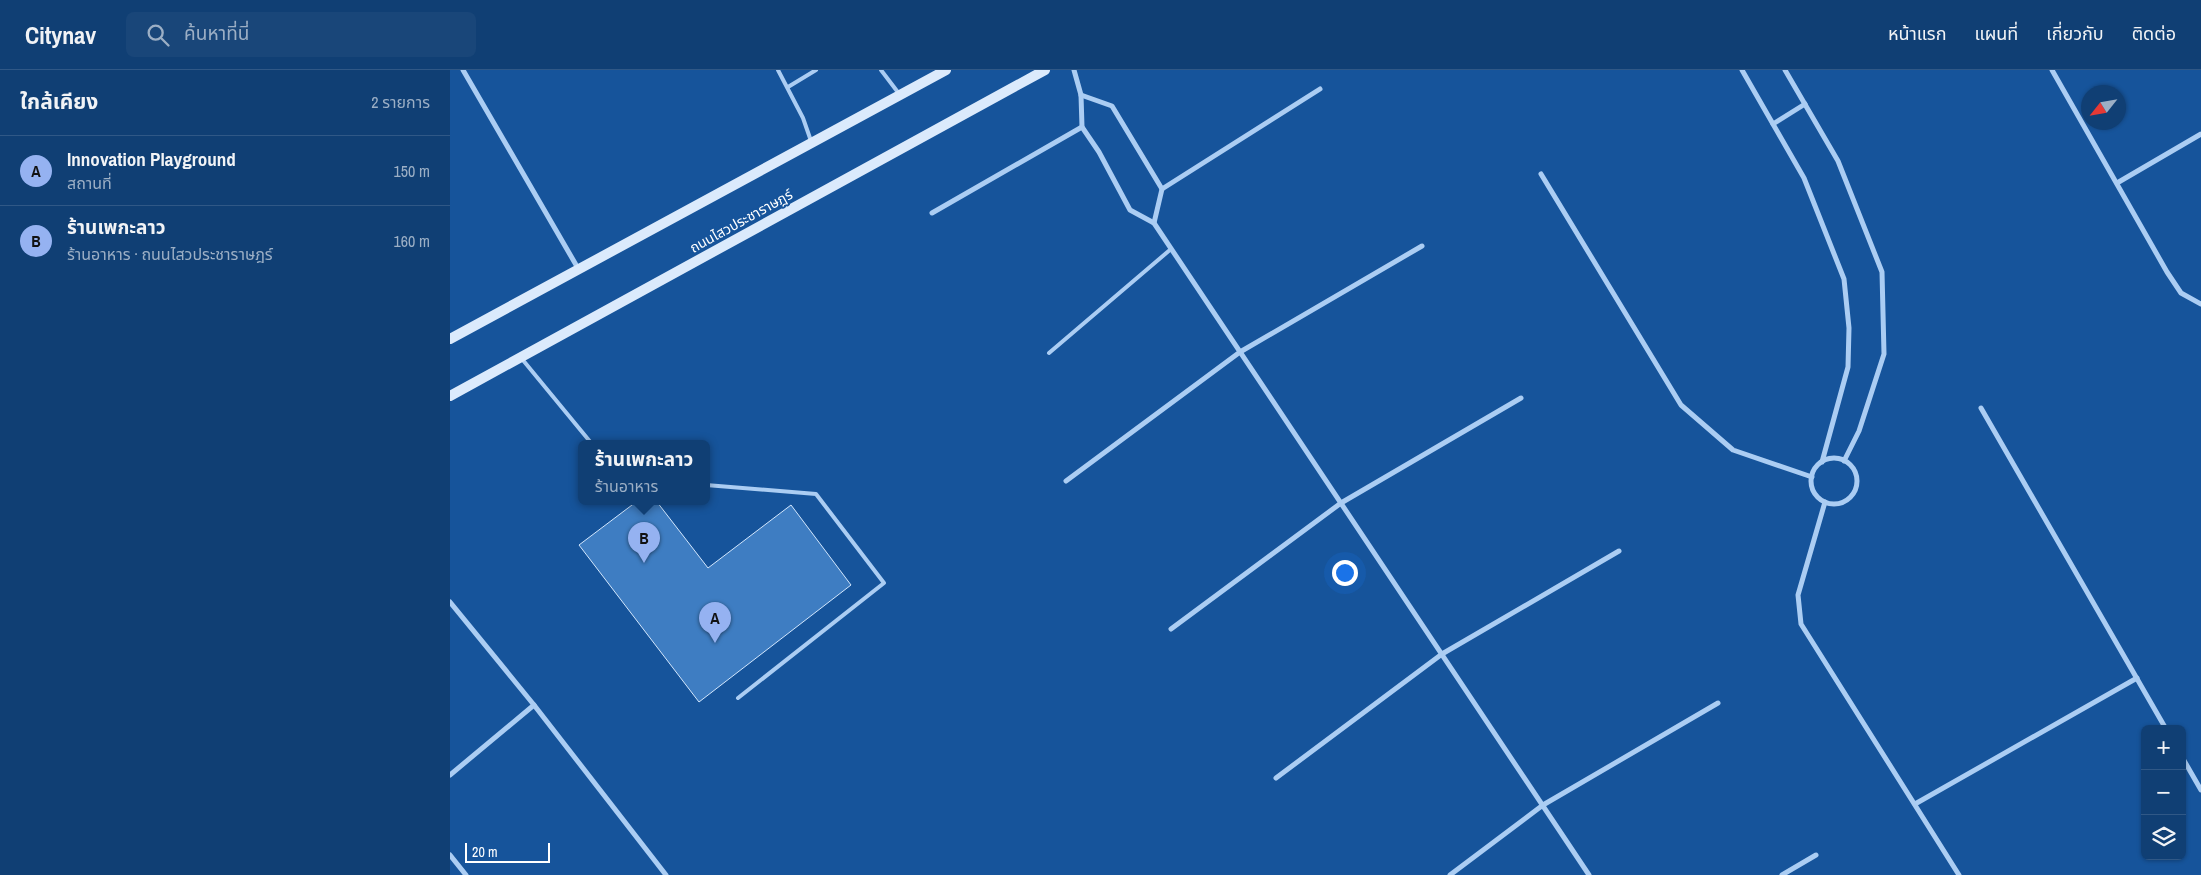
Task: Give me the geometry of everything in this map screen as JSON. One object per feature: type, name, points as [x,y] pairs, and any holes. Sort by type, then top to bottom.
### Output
[{"type":"main road","points":[[450,339],[946,70]]},
{"type":"main road","name":"ถนนไสวประชาราษฎร์","points":[[450,396],[1045,70]]},
{"type":"street","points":[[463,70],[579,270]]},
{"type":"street","points":[[1074,70],[1081,95],[1082,127],[1099,152],[1130,210],[1154,222],[1590,875]]},
{"type":"street","points":[[1742,70],[1804,178],[1844,279],[1849,328],[1848,367],[1822,462]]},
{"type":"street","points":[[1785,70],[1838,161],[1882,272],[1884,354],[1859,431],[1844,461]]},
{"type":"street","points":[[2052,70],[2167,272],[2181,293],[2201,304]]},
{"type":"street","points":[[1154,222],[1162,189],[1320,89]]},
{"type":"street","points":[[1081,95],[1112,106],[1162,189]]},
{"type":"street","points":[[1773,124],[1805,104]]},
{"type":"street","points":[[932,213],[1082,127]]},
{"type":"street","points":[[2117,183],[2201,134]]},
{"type":"street","points":[[1541,174],[1681,405],[1733,450],[1812,478]]},
{"type":"street","points":[[1066,480],[1240,352],[1422,246]]},
{"type":"street","points":[[1171,630],[1341,503],[1521,398]]},
{"type":"street","points":[[1981,408],[2164,725]]},
{"type":"street","points":[[1829,459],[1844,461],[1854,471],[1857,477],[1855,491],[1845,501],[1838,504],[1825,502],[1814,492],[1812,478],[1815,469],[1822,462],[1829,459]]},
{"type":"street","points":[[1825,502],[1798,596],[1801,624],[1959,875]]},
{"type":"street","points":[[1276,778],[1442,654],[1619,551]]},
{"type":"street","points":[[450,602],[534,705],[666,875]]},
{"type":"street","points":[[1915,804],[2136,678]]},
{"type":"street","points":[[1450,875],[1543,805],[1718,703]]},
{"type":"street","points":[[450,775],[534,705]]},
{"type":"street","points":[[2186,764],[2201,790]]},
{"type":"street","points":[[450,855],[466,875]]},
{"type":"street","points":[[1782,875],[1816,855]]},
{"type":"lane","points":[[778,70],[788,87],[812,143]]},
{"type":"lane","points":[[788,87],[816,70]]},
{"type":"lane","points":[[881,70],[900,95]]},
{"type":"lane","points":[[1049,353],[1171,249]]},
{"type":"lane","points":[[521,357],[589,440]]},
{"type":"lane","points":[[710,485],[816,494],[884,583],[738,698]]},
{"type":"building","points":[[632,505],[659,505],[708,568],[791,505],[851,585],[699,702],[579,545]]},
{"type":"place","name":"ร้านเพกะลาว","points":[[644,563]]},
{"type":"place","name":"Innovation Playground","points":[[715,643]]}]
